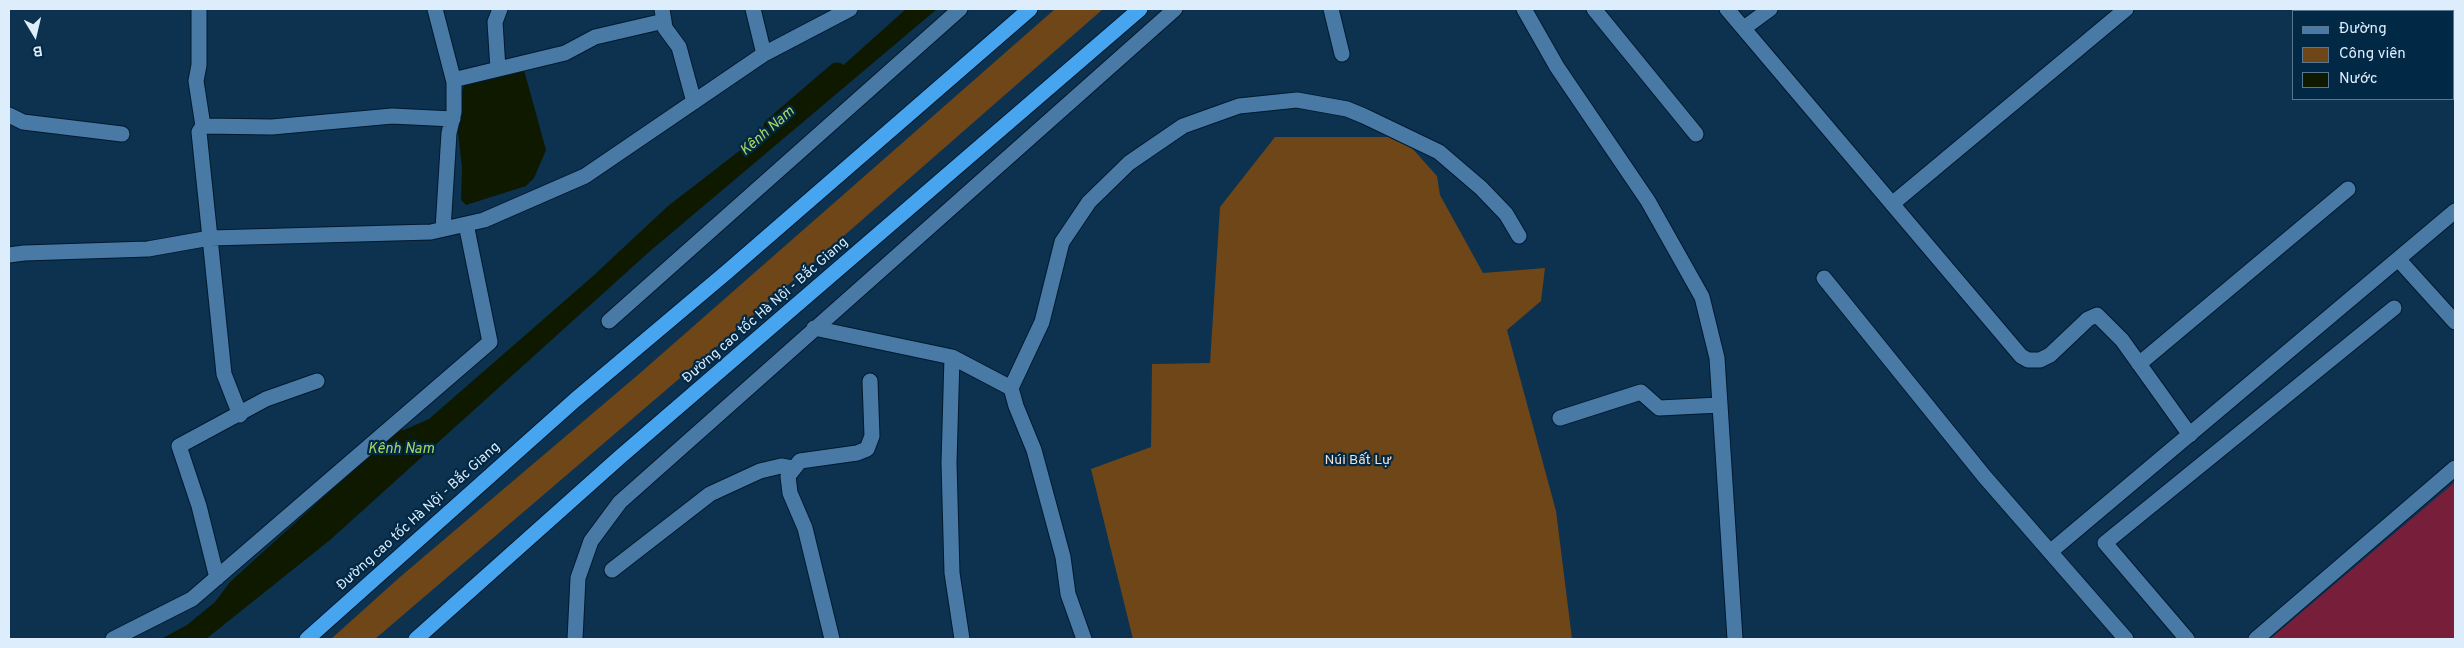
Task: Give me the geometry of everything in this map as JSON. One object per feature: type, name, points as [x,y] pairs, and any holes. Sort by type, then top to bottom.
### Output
[{"type":"highway","name":"Đường cao tốc Hà Nội - Bắc Giang","points":[[307,639],[575,400],[728,271],[1030,9]]},
{"type":"highway","name":"Đường cao tốc Hà Nội - Bắc Giang","points":[[416,639],[620,458],[1140,9]]},
{"type":"street","points":[[199,9],[200,65],[196,81],[203,126],[199,132],[224,374],[240,415]]},
{"type":"street","points":[[435,9],[454,82],[452,119],[448,133],[443,229]]},
{"type":"street","points":[[498,68],[495,22],[500,9]]},
{"type":"street","points":[[753,9],[764,54]]},
{"type":"street","points":[[9,255],[148,249],[210,238],[431,232],[484,220],[585,176],[764,54],[850,9]]},
{"type":"street","points":[[608,321],[960,9]]},
{"type":"street","points":[[575,639],[578,578],[592,541],[620,502],[1175,9]]},
{"type":"street","points":[[1331,9],[1342,54]]},
{"type":"street","points":[[1524,9],[1557,67],[1648,202],[1702,297],[1717,358],[1735,639]]},
{"type":"street","points":[[1594,9],[1696,134]]},
{"type":"street","points":[[1728,9],[2020,356],[2028,360],[2040,360],[2050,355],[2088,319],[2097,315],[2122,340],[2190,435]]},
{"type":"street","points":[[1744,28],[1770,9]]},
{"type":"street","points":[[1892,204],[2126,9]]},
{"type":"street","points":[[454,82],[457,79],[498,68],[565,53],[595,37],[663,15],[665,28],[679,47],[694,102]]},
{"type":"street","points":[[1084,639],[1068,594],[1063,557],[1034,450],[1016,406],[1011,388],[1042,322],[1062,242],[1089,202],[1129,163],[1183,126],[1239,106],[1296,100],[1347,108],[1439,152],[1488,194],[1506,214],[1519,236]]},
{"type":"street","points":[[9,115],[23,122],[122,134]]},
{"type":"street","points":[[203,126],[272,127],[392,116],[452,119]]},
{"type":"street","points":[[2139,364],[2348,189]]},
{"type":"street","points":[[2050,552],[2455,211]]},
{"type":"street","points":[[113,639],[192,599],[490,342],[466,224]]},
{"type":"street","points":[[2399,260],[2455,322]]},
{"type":"street","points":[[1824,278],[1984,476],[2126,639]]},
{"type":"street","points":[[2187,639],[2105,543],[2394,308]]},
{"type":"street","points":[[814,328],[952,357],[1011,388]]},
{"type":"street","points":[[952,357],[949,464],[952,573],[962,639]]},
{"type":"street","points":[[217,578],[199,506],[179,446],[240,415],[266,399],[317,381]]},
{"type":"street","points":[[832,639],[805,528],[787,483],[792,468],[800,462],[857,453],[867,449],[872,436],[870,381]]},
{"type":"street","points":[[1560,418],[1641,392],[1659,408],[1720,404]]},
{"type":"street","points":[[612,570],[710,494],[760,471],[780,466],[792,468]]},
{"type":"street","points":[[2256,639],[2455,468]]},
{"type":"green space","points":[[1055,9],[1103,9],[742,325],[375,639],[331,639],[400,577],[639,374]]},
{"type":"green space","name":"Núi Bất Lự","points":[[1275,137],[1402,137],[1437,176],[1440,195],[1483,273],[1545,268],[1541,301],[1507,330],[1556,511],[1572,639],[1133,639],[1091,469],[1151,447],[1152,364],[1210,363],[1220,207]]},
{"type":"water","name":"Kênh Nam","points":[[906,9],[937,9],[649,252],[330,540],[206,639],[161,639],[187,625],[215,602],[230,582],[397,430],[404,430],[429,419],[593,276],[668,206],[800,104]]},
{"type":"water","points":[[524,70],[546,150],[534,178],[526,186],[466,205],[461,200],[462,168],[458,132],[460,100],[464,85]]},
{"type":"building","points":[[2455,482],[2455,639],[2270,639]]},
{"type":"waterway","name":"Kênh Nam","points":[[773,127],[837,72]]}]
